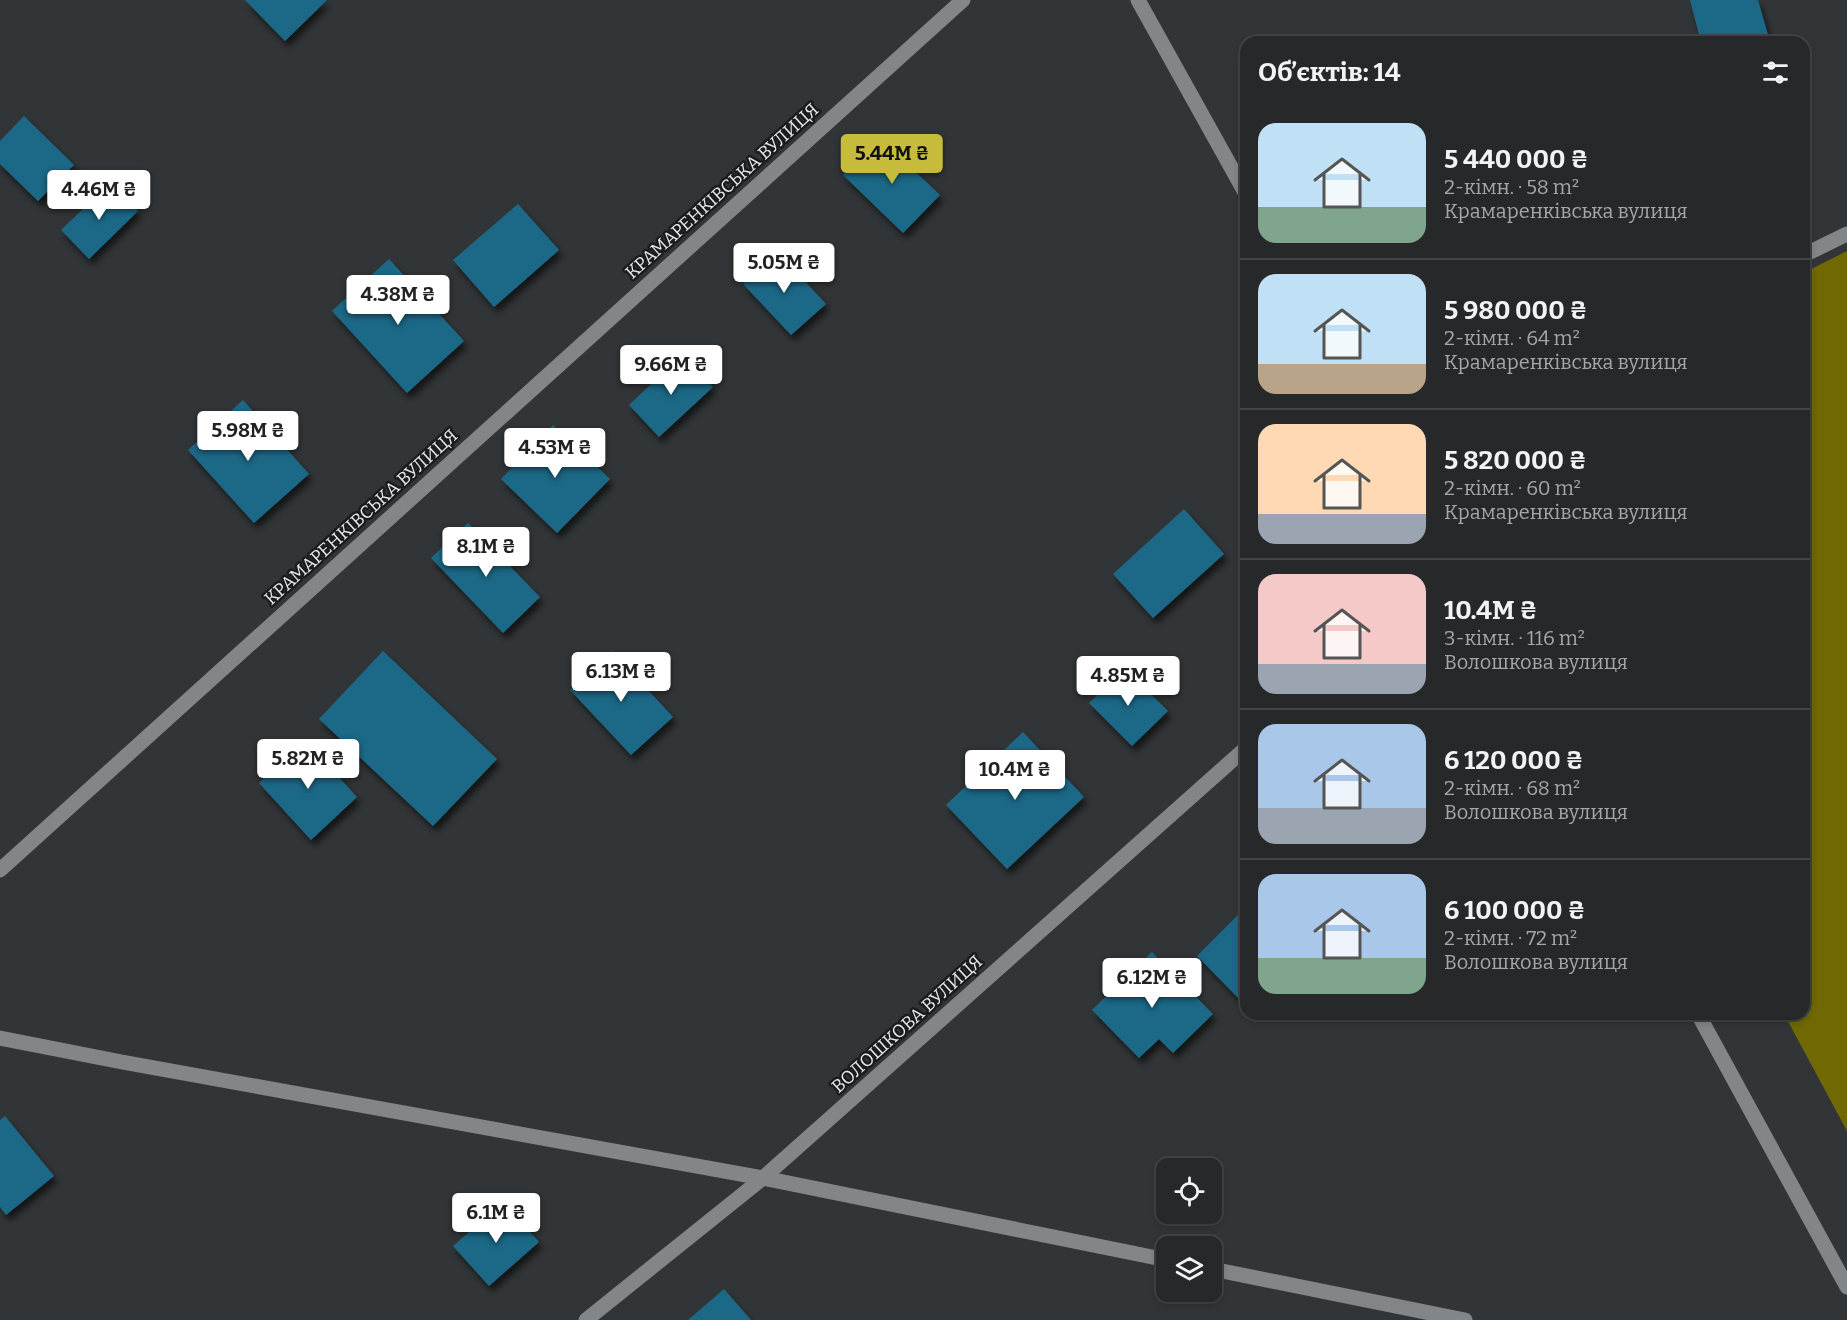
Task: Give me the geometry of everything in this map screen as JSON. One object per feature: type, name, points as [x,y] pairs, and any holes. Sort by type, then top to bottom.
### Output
[{"type":"street","name":"КРАМАРЕНКІВСЬКА ВУЛИЦЯ","points":[[0,870],[963,0]]},
{"type":"street","points":[[1138,0],[1240,183]]},
{"type":"street","points":[[1810,252],[1847,234]]},
{"type":"street","name":"ВОЛОШКОВА ВУЛИЦЯ","points":[[586,1320],[763,1178],[1240,753]]},
{"type":"street","points":[[1701,1020],[1847,1287]]},
{"type":"street","points":[[0,1038],[763,1178],[1156,1258]]},
{"type":"street","points":[[1222,1271],[1465,1320]]},
{"type":"shaded area","points":[[1847,251],[1847,1131],[1787,1020],[1810,1020],[1810,270]]},
{"type":"building","points":[[245,0],[327,0],[285,41]]},
{"type":"building","points":[[1690,0],[1758,0],[1768,36],[1699,36]]},
{"type":"building","points":[[24,116],[74,165],[38,201],[0,164],[0,141]]},
{"type":"building","points":[[880,138],[940,195],[903,233],[843,175]]},
{"type":"building","points":[[110,183],[138,211],[89,259],[61,230]]},
{"type":"building","points":[[518,204],[559,250],[494,307],[453,260]]},
{"type":"building","points":[[778,252],[826,304],[791,335],[743,284]]},
{"type":"building","points":[[389,259],[464,341],[407,393],[332,311]]},
{"type":"building","points":[[683,354],[713,387],[659,437],[629,405]]},
{"type":"building","points":[[243,400],[309,474],[254,523],[188,450]]},
{"type":"building","points":[[553,425],[610,479],[557,533],[501,479]]},
{"type":"building","points":[[1184,509],[1224,554],[1153,618],[1113,574]]},
{"type":"building","points":[[468,523],[540,597],[503,633],[431,558]]},
{"type":"building","points":[[383,651],[497,759],[433,826],[319,719]]},
{"type":"building","points":[[612,651],[673,717],[631,755],[570,690]]},
{"type":"building","points":[[1125,668],[1168,711],[1132,746],[1089,703]]},
{"type":"building","points":[[1023,732],[1084,797],[1007,869],[946,805]]},
{"type":"building","points":[[305,740],[357,797],[311,840],[259,783]]},
{"type":"building","points":[[1240,913],[1240,1000],[1197,956]]},
{"type":"building","points":[[1152,952],[1213,1014],[1173,1053],[1159,1039],[1139,1058],[1092,1010]]},
{"type":"building","points":[[5,1116],[54,1176],[6,1215],[0,1207],[0,1120]]},
{"type":"building","points":[[503,1202],[539,1242],[489,1286],[453,1246]]},
{"type":"building","points":[[724,1289],[751,1320],[688,1320]]}]
